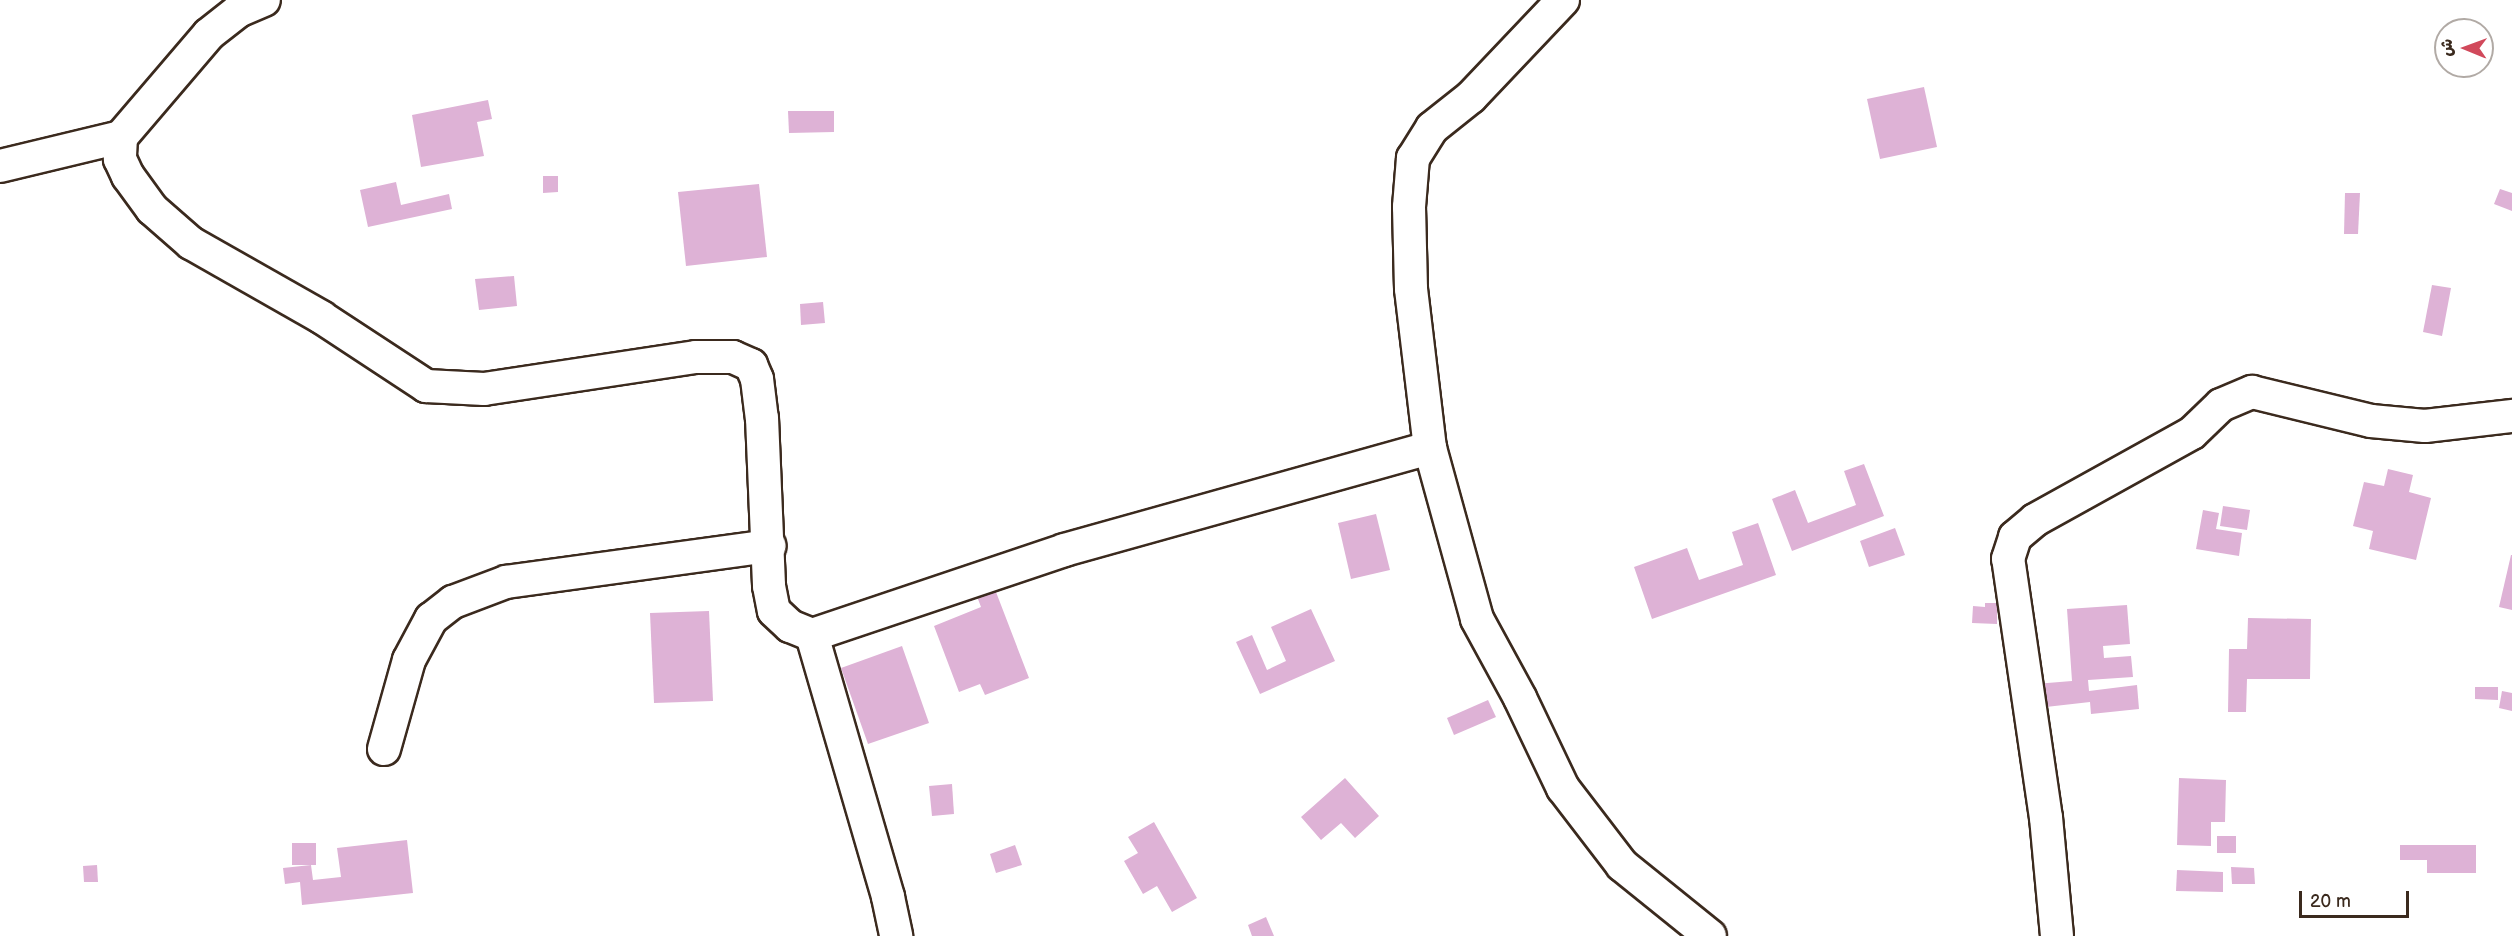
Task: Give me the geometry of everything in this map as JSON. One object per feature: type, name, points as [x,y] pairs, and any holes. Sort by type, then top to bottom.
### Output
[{"type":"street","points":[[0,166],[121,137],[209,34],[238,10],[264,0]]},
{"type":"street","points":[[1563,0],[1471,97],[1432,128],[1413,158],[1409,207],[1411,289],[1430,448],[1477,619],[1521,698],[1563,788],[1622,865],[1710,936]]},
{"type":"street","points":[[121,137],[120,159],[128,176],[152,209],[191,243],[321,317],[426,386],[484,389],[696,357],[733,357],[751,365],[757,379],[762,418],[770,546],[769,586],[774,611],[790,626],[812,635],[1064,549],[1430,448]]},
{"type":"street","points":[[2057,936],[2046,818],[2009,569],[2015,537],[2035,520],[2192,433],[2221,405],[2252,392],[2371,422],[2425,426],[2512,416]]},
{"type":"street","points":[[384,749],[409,660],[431,620],[453,602],[506,582],[770,546]]},
{"type":"street","points":[[812,635],[888,897],[896,936]]},
{"type":"building","points":[[1924,87],[1937,147],[1880,159],[1867,99]]},
{"type":"building","points":[[488,100],[492,119],[477,122],[484,156],[421,167],[412,115]]},
{"type":"building","points":[[788,111],[834,111],[834,132],[789,133]]},
{"type":"building","points":[[543,176],[558,176],[558,192],[543,193]]},
{"type":"building","points":[[396,182],[401,205],[449,194],[452,209],[368,227],[360,190]]},
{"type":"building","points":[[759,184],[767,257],[686,266],[678,192]]},
{"type":"building","points":[[2500,189],[2512,193],[2512,211],[2494,204]]},
{"type":"building","points":[[2345,193],[2360,193],[2358,234],[2344,234]]},
{"type":"building","points":[[514,276],[517,306],[479,310],[475,279]]},
{"type":"building","points":[[2432,285],[2451,288],[2442,336],[2423,332]]},
{"type":"building","points":[[823,302],[825,323],[801,325],[800,304]]},
{"type":"building","points":[[1864,464],[1884,516],[1792,551],[1772,499],[1795,490],[1808,523],[1856,505],[1844,471]]},
{"type":"building","points":[[2388,469],[2413,475],[2409,492],[2431,498],[2416,560],[2369,549],[2373,531],[2353,526],[2364,482],[2384,486]]},
{"type":"building","points":[[2223,506],[2250,510],[2247,530],[2220,526]]},
{"type":"building","points":[[2203,510],[2219,513],[2216,529],[2242,533],[2239,556],[2196,549]]},
{"type":"building","points":[[1376,514],[1390,570],[1351,579],[1338,523]]},
{"type":"building","points":[[1758,523],[1776,575],[1652,619],[1634,567],[1687,548],[1699,580],[1743,565],[1732,532]]},
{"type":"building","points":[[1895,528],[1905,555],[1869,567],[1860,541]]},
{"type":"building","points":[[2512,555],[2512,610],[2499,607]]},
{"type":"building","points":[[991,579],[1029,678],[985,695],[980,684],[959,692],[934,626],[981,607],[973,586]]},
{"type":"building","points":[[1985,603],[1997,603],[1997,624],[1972,623],[1973,606],[1985,607]]},
{"type":"building","points":[[2127,605],[2130,644],[2103,646],[2104,658],[2131,656],[2133,677],[2088,680],[2089,691],[2137,685],[2139,709],[2091,714],[2090,702],[2037,708],[2035,684],[2072,681],[2067,609]]},
{"type":"building","points":[[1311,609],[1335,661],[1260,694],[1236,642],[1252,635],[1267,670],[1286,661],[1271,627]]},
{"type":"building","points":[[709,611],[713,701],[654,703],[650,613]]},
{"type":"building","points":[[2248,618],[2311,619],[2310,679],[2247,679],[2246,712],[2228,712],[2229,649],[2247,649]]},
{"type":"building","points":[[902,646],[929,723],[868,744],[841,668]]},
{"type":"building","points":[[2475,687],[2498,687],[2498,700],[2475,699]]},
{"type":"building","points":[[2502,691],[2512,693],[2512,711],[2499,708]]},
{"type":"building","points":[[1488,700],[1496,717],[1454,735],[1447,718]]},
{"type":"building","points":[[1345,778],[1379,816],[1355,838],[1341,823],[1321,840],[1301,817]]},
{"type":"building","points":[[2179,778],[2226,780],[2225,822],[2211,822],[2211,846],[2177,845]]},
{"type":"building","points":[[952,784],[954,814],[932,816],[929,786]]},
{"type":"building","points":[[1154,822],[1197,898],[1172,912],[1157,886],[1143,894],[1124,861],[1138,853],[1128,837]]},
{"type":"building","points":[[2217,836],[2236,836],[2236,853],[2217,853]]},
{"type":"building","points":[[407,840],[413,893],[302,905],[300,882],[285,884],[283,868],[311,865],[313,880],[341,877],[337,848]]},
{"type":"building","points":[[292,843],[316,843],[316,865],[292,865]]},
{"type":"building","points":[[1015,845],[1022,865],[996,873],[990,854]]},
{"type":"building","points":[[2400,845],[2476,845],[2476,873],[2427,873],[2427,860],[2400,860]]},
{"type":"building","points":[[97,865],[98,882],[84,882],[83,866]]},
{"type":"building","points":[[2231,867],[2254,868],[2255,884],[2232,884]]},
{"type":"building","points":[[2177,870],[2223,872],[2223,892],[2176,891]]},
{"type":"building","points":[[1266,917],[1274,936],[1252,936],[1248,925]]}]
